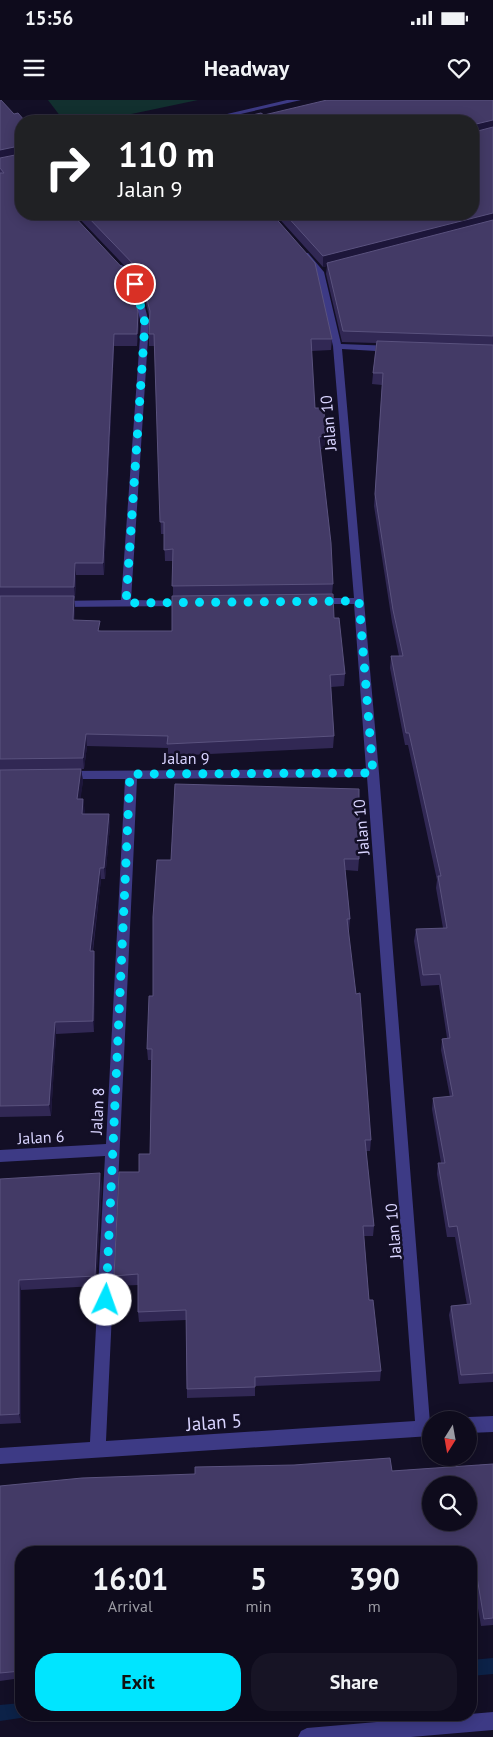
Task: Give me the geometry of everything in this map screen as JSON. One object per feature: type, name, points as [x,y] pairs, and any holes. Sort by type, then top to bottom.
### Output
[{"type":"street","points":[[228,115],[297,100]]},
{"type":"street","name":"Jalan 10","points":[[294,243],[325,270],[337,346],[427,1411]]},
{"type":"street","points":[[115,263],[135,284],[145,323],[126,603]]},
{"type":"street","points":[[337,346],[401,349]]},
{"type":"street","points":[[311,601],[359,601]]},
{"type":"street","points":[[48,604],[194,603]]},
{"type":"street","name":"Jalan 9","points":[[56,776],[373,773]]},
{"type":"street","name":"Jalan 8","points":[[98,1450],[130,774]]},
{"type":"street","name":"Jalan 6","points":[[0,1156],[113,1150]]},
{"type":"street","points":[[478,1425],[493,1424]]},
{"type":"street","name":"Jalan 5","points":[[0,1456],[422,1428]]},
{"type":"street","points":[[307,1737],[493,1721]]},
{"type":"green space","points":[[48,100],[198,100],[127,115],[59,115]]},
{"type":"building","points":[[1,100],[14,114],[18,113],[20,115],[15,115],[15,147],[0,150]]},
{"type":"building","points":[[327,100],[493,100],[493,120],[479,123],[479,115],[264,115]]},
{"type":"building","points":[[493,127],[493,213],[479,217],[479,131]]},
{"type":"building","points":[[15,155],[15,220],[78,220],[129,275],[138,312],[137,334],[114,334],[103,563],[75,563],[74,587],[0,587],[0,173],[4,173],[0,168],[0,158]]},
{"type":"building","points":[[91,220],[277,220],[315,263],[332,339],[311,339],[315,408],[324,408],[325,436],[319,437],[331,543],[333,584],[172,586],[173,549],[164,550],[164,522],[160,522],[154,334],[149,334],[150,311],[139,270]]},
{"type":"building","points":[[290,220],[465,220],[323,256]]},
{"type":"building","points":[[493,220],[493,336],[343,331],[327,263]]},
{"type":"building","points":[[377,341],[493,345],[493,1373],[461,1375],[451,1306],[471,1304],[457,1226],[449,1227],[438,1163],[445,1163],[433,1098],[453,1096],[442,1039],[450,1038],[440,974],[423,975],[416,929],[447,928],[438,876],[441,876],[409,733],[406,733],[391,656],[403,656],[393,610],[375,494],[383,373],[373,373]]},
{"type":"building","points":[[333,594],[334,618],[339,618],[345,674],[330,675],[334,736],[167,744],[168,736],[86,734],[83,758],[0,759],[0,596],[74,596],[73,620],[100,621],[98,631],[172,631],[172,596]]},
{"type":"building","points":[[81,769],[77,799],[83,799],[82,814],[109,814],[104,868],[100,868],[90,951],[94,951],[93,1021],[55,1022],[49,1105],[0,1106],[0,770]]},
{"type":"building","points":[[175,784],[359,789],[359,859],[344,859],[350,919],[347,919],[356,994],[360,993],[371,1140],[365,1140],[374,1226],[363,1226],[369,1300],[373,1300],[381,1371],[255,1377],[255,1387],[187,1389],[186,1310],[138,1312],[138,1274],[114,1276],[119,1172],[139,1172],[139,1154],[150,1154],[152,1049],[147,1049],[149,996],[153,996],[153,917],[157,860],[171,860]]},
{"type":"building","points":[[100,1173],[95,1276],[19,1280],[19,1414],[0,1415],[0,1179]]},
{"type":"building","points":[[390,1458],[392,1471],[493,1464],[493,1618],[484,1619],[477,1577],[477,1546],[15,1546],[15,1672],[0,1673],[0,1486],[82,1478],[195,1474],[195,1467],[294,1465]]},
{"type":"waterway","points":[[477,1667],[493,1666]]},
{"type":"waterway","points":[[0,1713],[15,1712]]},
{"type":"route","points":[[106,1300],[130,774],[373,773],[359,601],[126,603],[145,323],[135,284]]}]
